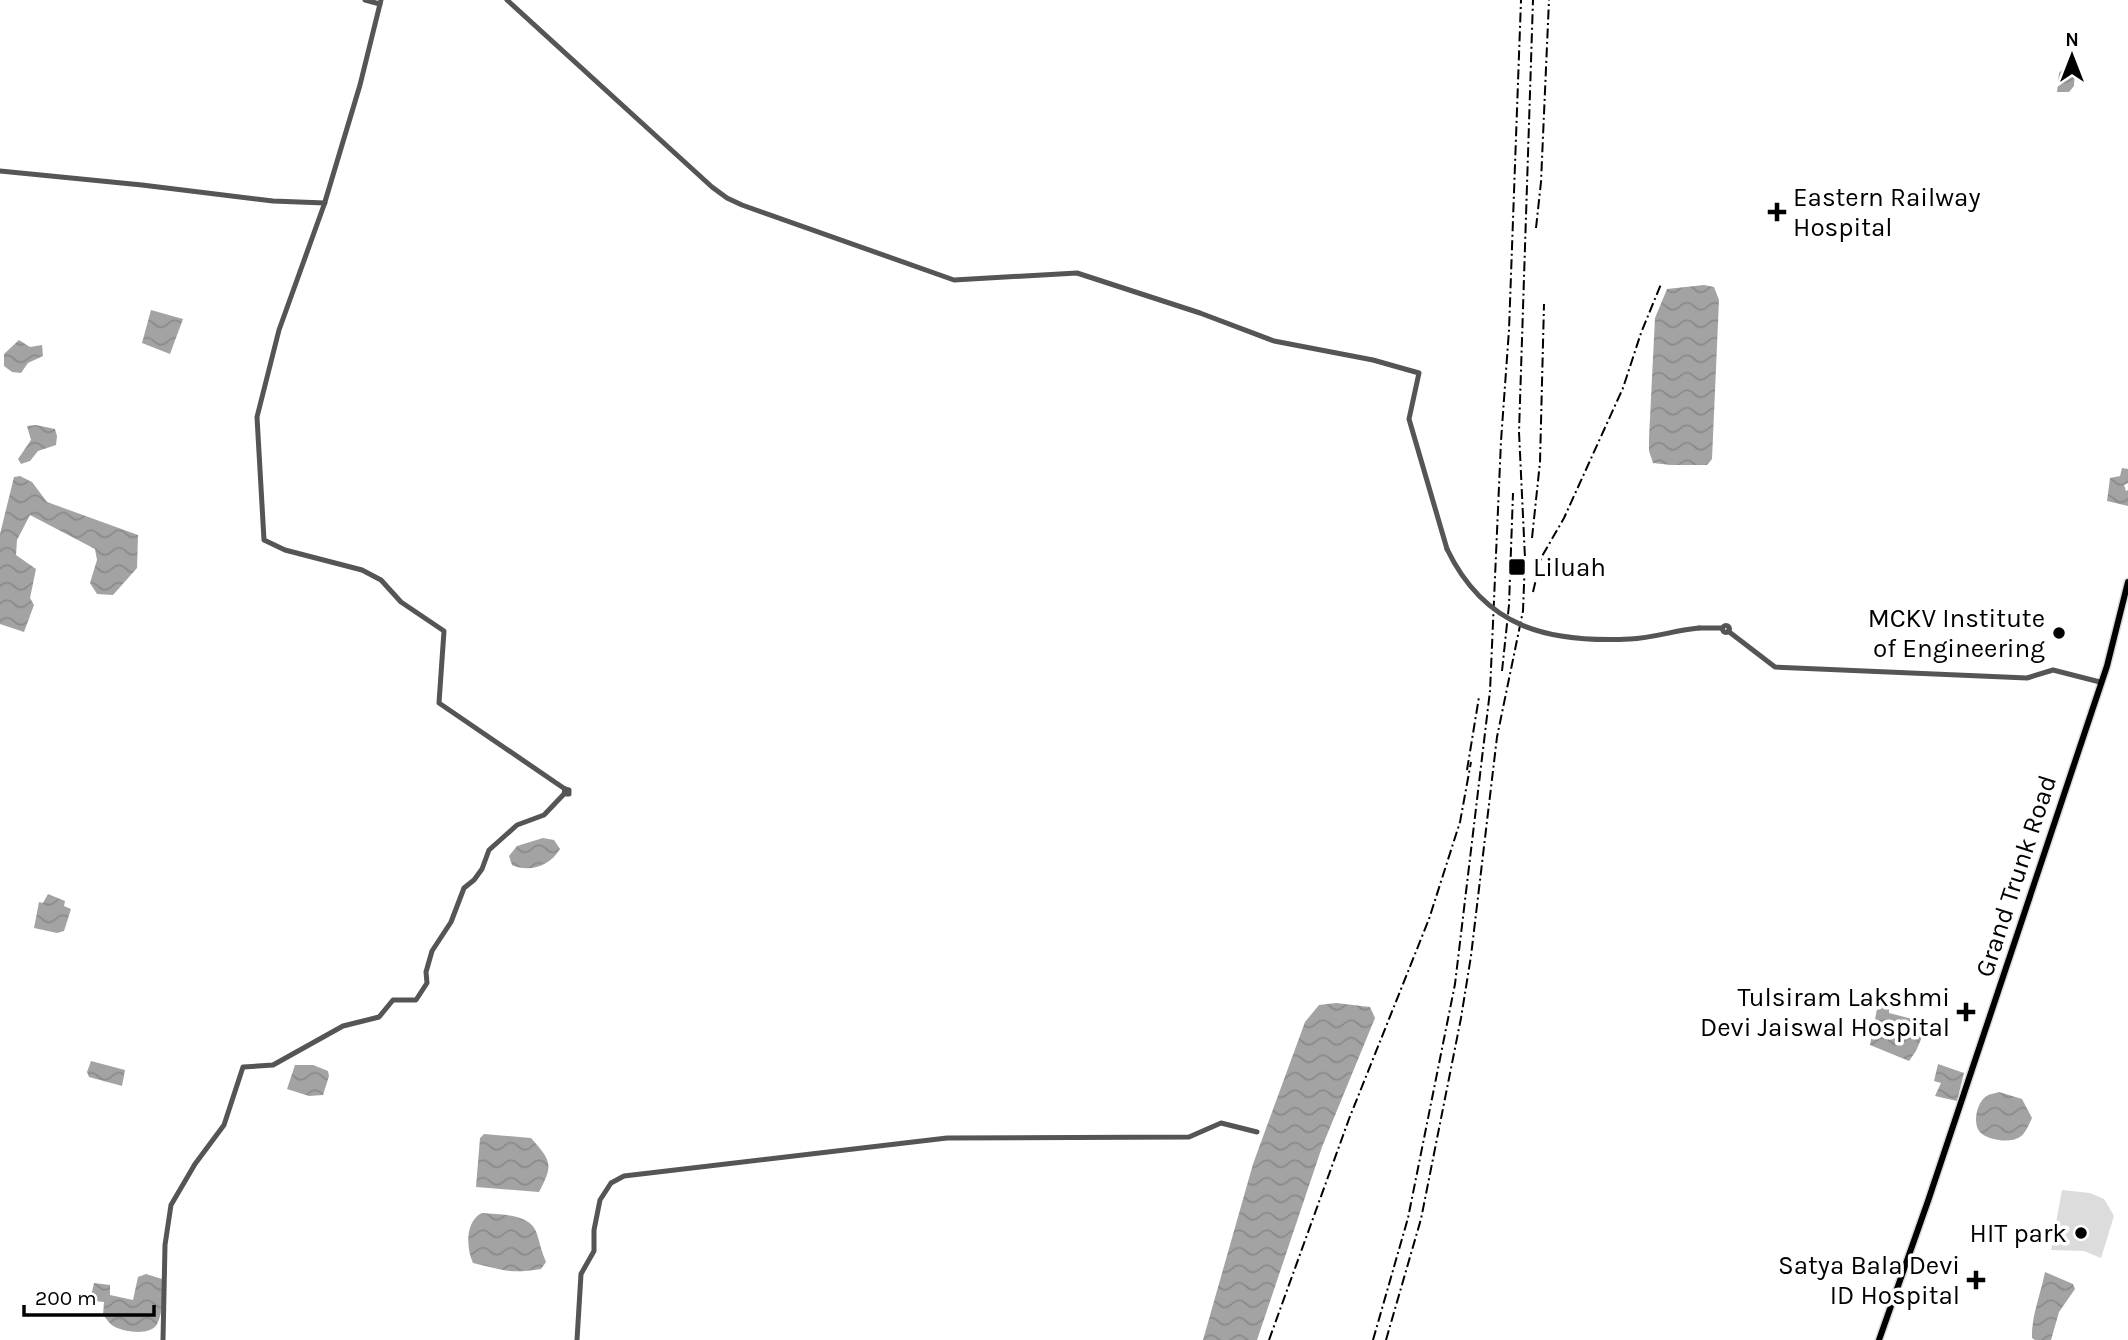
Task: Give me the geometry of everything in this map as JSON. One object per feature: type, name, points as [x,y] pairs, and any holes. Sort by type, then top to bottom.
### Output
[{"type":"main road","name":"Grand Trunk Road","points":[[1879,1340],[2107,666],[2128,582]]},
{"type":"street","points":[[163,1340],[165,1245],[171,1205],[195,1164],[224,1125],[243,1068],[274,1065],[343,1026],[379,1017],[393,1000],[416,1000],[427,983],[426,972],[432,951],[451,922],[464,888],[482,869],[488,850],[517,825],[544,815],[565,791],[439,703],[444,631],[401,602],[382,580],[362,570],[285,550],[264,540],[257,417],[279,330],[325,202],[360,85],[381,2],[365,0]]},
{"type":"street","points":[[507,0],[712,187],[734,201],[954,280],[1077,273],[1200,313],[1274,341],[1373,360],[1419,373],[1409,419],[1447,549],[1466,583],[1511,620],[1538,632],[1586,639],[1631,639],[1699,628],[1725,630],[1775,667],[2026,678],[2053,670],[2100,682]]},
{"type":"street","points":[[0,171],[273,201],[325,202]]},
{"type":"street","points":[[577,1340],[582,1274],[594,1251],[594,1230],[600,1200],[611,1183],[624,1176],[947,1138],[1189,1137],[1221,1123],[1257,1132]]},
{"type":"shaded area","name":"HIT park","points":[[2062,1190],[2090,1193],[2104,1199],[2114,1216],[2101,1258],[2084,1251],[2051,1250]]},
{"type":"water","points":[[2065,67],[2075,70],[2074,86],[2069,92],[2057,92],[2059,73]]},
{"type":"water","points":[[1704,285],[1714,287],[1719,300],[1712,459],[1707,465],[1653,463],[1649,438],[1655,318],[1667,289]]},
{"type":"water","points":[[151,310],[183,319],[170,354],[142,343]]},
{"type":"water","points":[[19,340],[30,347],[42,345],[43,356],[28,363],[21,373],[12,372],[4,366],[4,354]]},
{"type":"water","points":[[27,426],[55,429],[56,445],[38,451],[30,461],[21,464],[18,459],[31,440]]},
{"type":"water","points":[[2122,468],[2128,469],[2128,483],[2124,485],[2126,491],[2128,490],[2128,506],[2107,501],[2110,478],[2120,476]]},
{"type":"water","points":[[20,476],[32,482],[47,502],[138,535],[137,568],[113,595],[97,594],[90,583],[97,560],[95,549],[30,515],[17,540],[16,555],[36,569],[30,598],[34,605],[24,632],[0,624],[0,534],[14,477]]},
{"type":"water","points":[[543,838],[554,840],[560,849],[551,860],[532,868],[512,865],[509,856],[517,846]]},
{"type":"water","points":[[48,894],[65,901],[64,906],[71,909],[64,931],[57,933],[34,928],[39,902],[43,903]]},
{"type":"water","points":[[1336,1003],[1370,1007],[1375,1018],[1322,1147],[1257,1340],[1203,1340],[1253,1164],[1305,1022],[1319,1005]]},
{"type":"water","points":[[1878,1004],[1889,1008],[1889,1013],[1928,1023],[1909,1061],[1870,1045]]},
{"type":"water","points":[[91,1061],[125,1070],[122,1086],[89,1077],[87,1072]]},
{"type":"water","points":[[1938,1064],[1964,1073],[1957,1101],[1935,1096],[1941,1083],[1934,1081]]},
{"type":"water","points":[[295,1065],[313,1065],[328,1071],[323,1095],[309,1096],[287,1089]]},
{"type":"water","points":[[1999,1092],[2022,1099],[2032,1118],[2024,1133],[2016,1139],[2007,1141],[1991,1138],[1982,1134],[1977,1126],[1976,1116],[1981,1102],[1987,1096]]},
{"type":"water","points":[[484,1134],[531,1138],[548,1163],[547,1175],[539,1192],[476,1187],[480,1138]]},
{"type":"water","points":[[482,1213],[514,1216],[529,1222],[537,1234],[546,1262],[541,1269],[513,1271],[473,1263],[468,1235],[472,1222]]},
{"type":"water","points":[[2045,1272],[2073,1284],[2075,1289],[2059,1312],[2051,1340],[2035,1340],[2032,1338],[2033,1322]]},
{"type":"water","points":[[146,1274],[162,1279],[161,1314],[157,1324],[154,1328],[138,1332],[113,1326],[103,1315],[104,1302],[95,1301],[91,1296],[94,1283],[110,1285],[110,1295],[133,1300],[138,1277]]},
{"type":"railway","points":[[1373,1340],[1408,1218],[1455,984],[1490,691],[1501,441],[1509,330],[1521,0]]},
{"type":"railway","points":[[1386,1340],[1421,1219],[1461,1018],[1497,737],[1523,611],[1525,558],[1519,432],[1533,0]]},
{"type":"railway","points":[[1536,228],[1541,182],[1549,0]]},
{"type":"railway","points":[[1533,592],[1541,558],[1564,518],[1623,388],[1661,284]]},
{"type":"railway","points":[[1532,538],[1540,462],[1544,304]]},
{"type":"railway","points":[[1502,671],[1509,605],[1513,493]]},
{"type":"railway","points":[[1467,770],[1479,697]]},
{"type":"railway","points":[[1269,1340],[1349,1119],[1429,919],[1460,822],[1471,762]]},
{"type":"place","name":"Eastern Railway Hospital","points":[[1777,212]]},
{"type":"place","name":"Liluah","points":[[1517,567]]},
{"type":"place","name":"MCKV Institute of Engineering","points":[[2059,633]]},
{"type":"place","name":"Tulsiram Lakshmi Devi Jaiswal Hospital","points":[[1966,1012]]},
{"type":"place","name":"HIT park","points":[[2081,1233]]},
{"type":"place","name":"Satya Bala Devi ID Hospital","points":[[1976,1280]]}]
